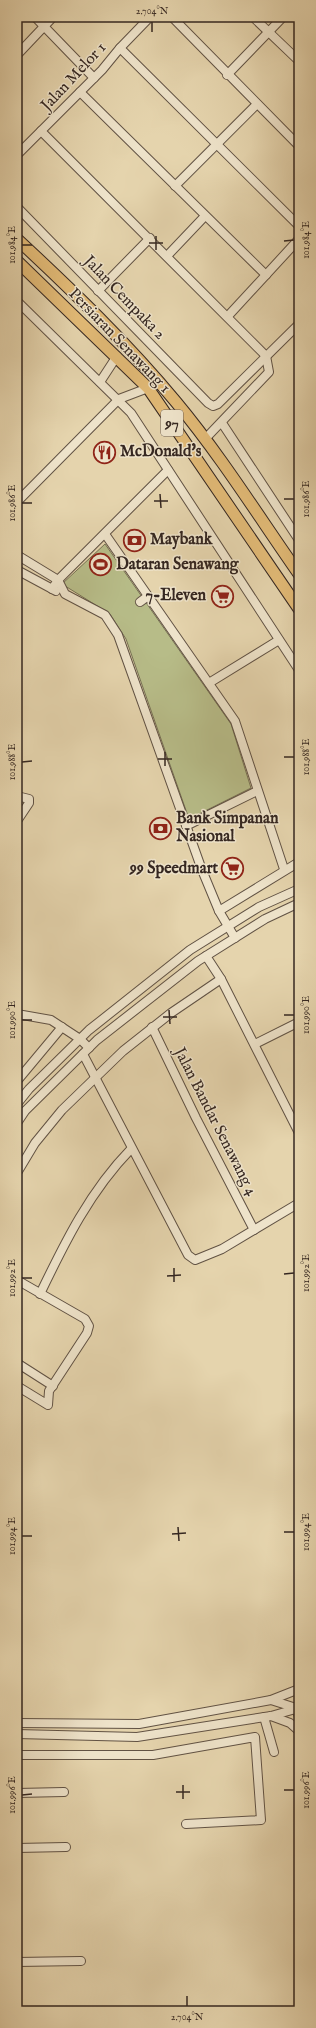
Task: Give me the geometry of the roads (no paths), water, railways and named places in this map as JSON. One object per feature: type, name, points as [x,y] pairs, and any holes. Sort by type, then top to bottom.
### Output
[{"type":"main road","name":"Persiaran Senawang 1","points":[[17,239],[147,368],[205,439],[299,574]]},
{"type":"main road","name":"Persiaran Senawang 1","points":[[17,261],[148,388],[299,609]]},
{"type":"street","points":[[35,17],[94,78]]},
{"type":"street","points":[[17,54],[44,28],[53,17]]},
{"type":"street","name":"Jalan Melor 1","points":[[17,154],[94,78],[150,17]]},
{"type":"street","points":[[172,17],[227,75],[299,146]]},
{"type":"street","points":[[253,17],[299,61]]},
{"type":"street","points":[[227,75],[283,17]]},
{"type":"street","points":[[120,48],[299,226]]},
{"type":"street","points":[[80,92],[266,275]]},
{"type":"street","points":[[175,186],[257,104]]},
{"type":"street","points":[[41,130],[228,316],[266,356],[269,372],[222,423],[205,439]]},
{"type":"street","name":"Jalan Cempaka 2","points":[[17,207],[208,403],[213,406],[218,404],[266,356]]},
{"type":"street","points":[[167,256],[205,216]]},
{"type":"street","points":[[98,291],[150,238]]},
{"type":"street","points":[[228,316],[299,239]]},
{"type":"street","points":[[17,301],[132,413],[299,670]]},
{"type":"street","points":[[266,356],[299,324]]},
{"type":"street","points":[[100,382],[116,356]]},
{"type":"street","points":[[17,502],[119,399],[148,388]]},
{"type":"street","points":[[222,423],[299,540]]},
{"type":"street","points":[[52,589],[58,580],[168,470]]},
{"type":"street","points":[[105,534],[236,722],[257,791],[284,869]]},
{"type":"street","points":[[17,555],[58,580],[65,594]]},
{"type":"street","points":[[17,570],[105,615],[118,635],[186,826],[219,911],[234,938]]},
{"type":"street","points":[[140,602],[148,596]]},
{"type":"street","points":[[209,683],[279,640]]},
{"type":"street","points":[[186,826],[257,791]]},
{"type":"street","points":[[17,796],[29,799],[29,802],[17,821]]},
{"type":"street","points":[[219,911],[284,869],[299,862]]},
{"type":"street","points":[[17,1104],[89,1030],[190,950],[259,907],[299,889]]},
{"type":"street","points":[[17,1123],[25,1111],[86,1051],[206,956],[265,919],[299,903]]},
{"type":"street","points":[[206,956],[221,979],[255,1044],[299,1134]]},
{"type":"street","points":[[17,1173],[36,1143],[62,1110],[96,1077],[152,1027],[221,979]]},
{"type":"street","points":[[17,1014],[51,1020],[80,1039],[96,1077],[131,1149],[188,1255],[195,1260],[222,1249],[299,1203]]},
{"type":"street","points":[[255,1044],[299,1022]]},
{"type":"street","points":[[17,1081],[62,1027]]},
{"type":"street","name":"Jalan Bandar Senawang 4","points":[[152,1027],[196,1118],[254,1230]]},
{"type":"street","points":[[40,1294],[93,1194],[112,1168],[131,1149]]},
{"type":"street","points":[[17,1280],[85,1319],[89,1326],[88,1333],[49,1391],[48,1405],[17,1386]]},
{"type":"street","points":[[17,1363],[53,1386]]},
{"type":"street","points":[[17,1722],[139,1724],[271,1700],[299,1689]]},
{"type":"street","points":[[271,1700],[298,1708]]},
{"type":"street","points":[[17,1734],[137,1737],[268,1717],[298,1708]]},
{"type":"street","points":[[298,1708],[299,1717]]},
{"type":"street","points":[[268,1717],[290,1723],[299,1731]]},
{"type":"street","points":[[268,1717],[274,1752]]},
{"type":"street","points":[[17,1755],[153,1755],[255,1737],[261,1820],[186,1824]]},
{"type":"street","points":[[17,1793],[64,1792]]},
{"type":"street","points":[[17,1848],[66,1847]]},
{"type":"street","points":[[17,1962],[81,1961]]},
{"type":"place","name":"McDonald's","points":[[104,452]]},
{"type":"place","name":"Maybank","points":[[135,540]]},
{"type":"place","name":"Dataran Senawang","points":[[101,565]]},
{"type":"place","name":"7-Eleven","points":[[222,596]]},
{"type":"place","name":"Bank Simpanan Nasional","points":[[160,828]]},
{"type":"place","name":"99 Speedmart","points":[[233,869]]}]
